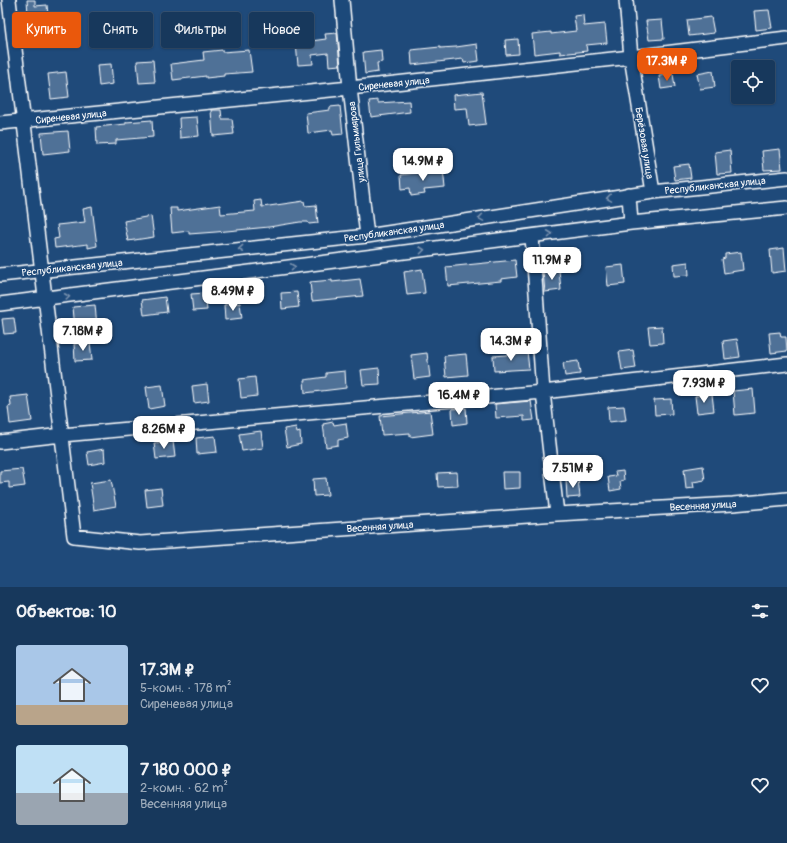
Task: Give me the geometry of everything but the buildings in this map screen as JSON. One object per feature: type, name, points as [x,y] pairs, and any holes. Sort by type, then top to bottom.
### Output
[{"type":"street","name":"Весенняя улица","points":[[9,0],[74,536],[140,543],[787,499]]},
{"type":"street","name":"улица Гильмиярова","points":[[342,0],[350,88],[368,236]]},
{"type":"street","name":"Берёзовая улица","points":[[626,0],[631,57],[653,192]]},
{"type":"street","name":"Сиреневая улица","points":[[0,123],[350,88],[787,38]]},
{"type":"street","name":"Республиканская улица","points":[[0,275],[368,236],[629,195],[787,178]]},
{"type":"street","points":[[629,195],[631,224]]},
{"type":"street","points":[[0,304],[532,236],[787,208]]},
{"type":"street","points":[[532,236],[543,392],[557,514]]},
{"type":"street","points":[[0,442],[62,435],[543,392],[787,364]]}]
